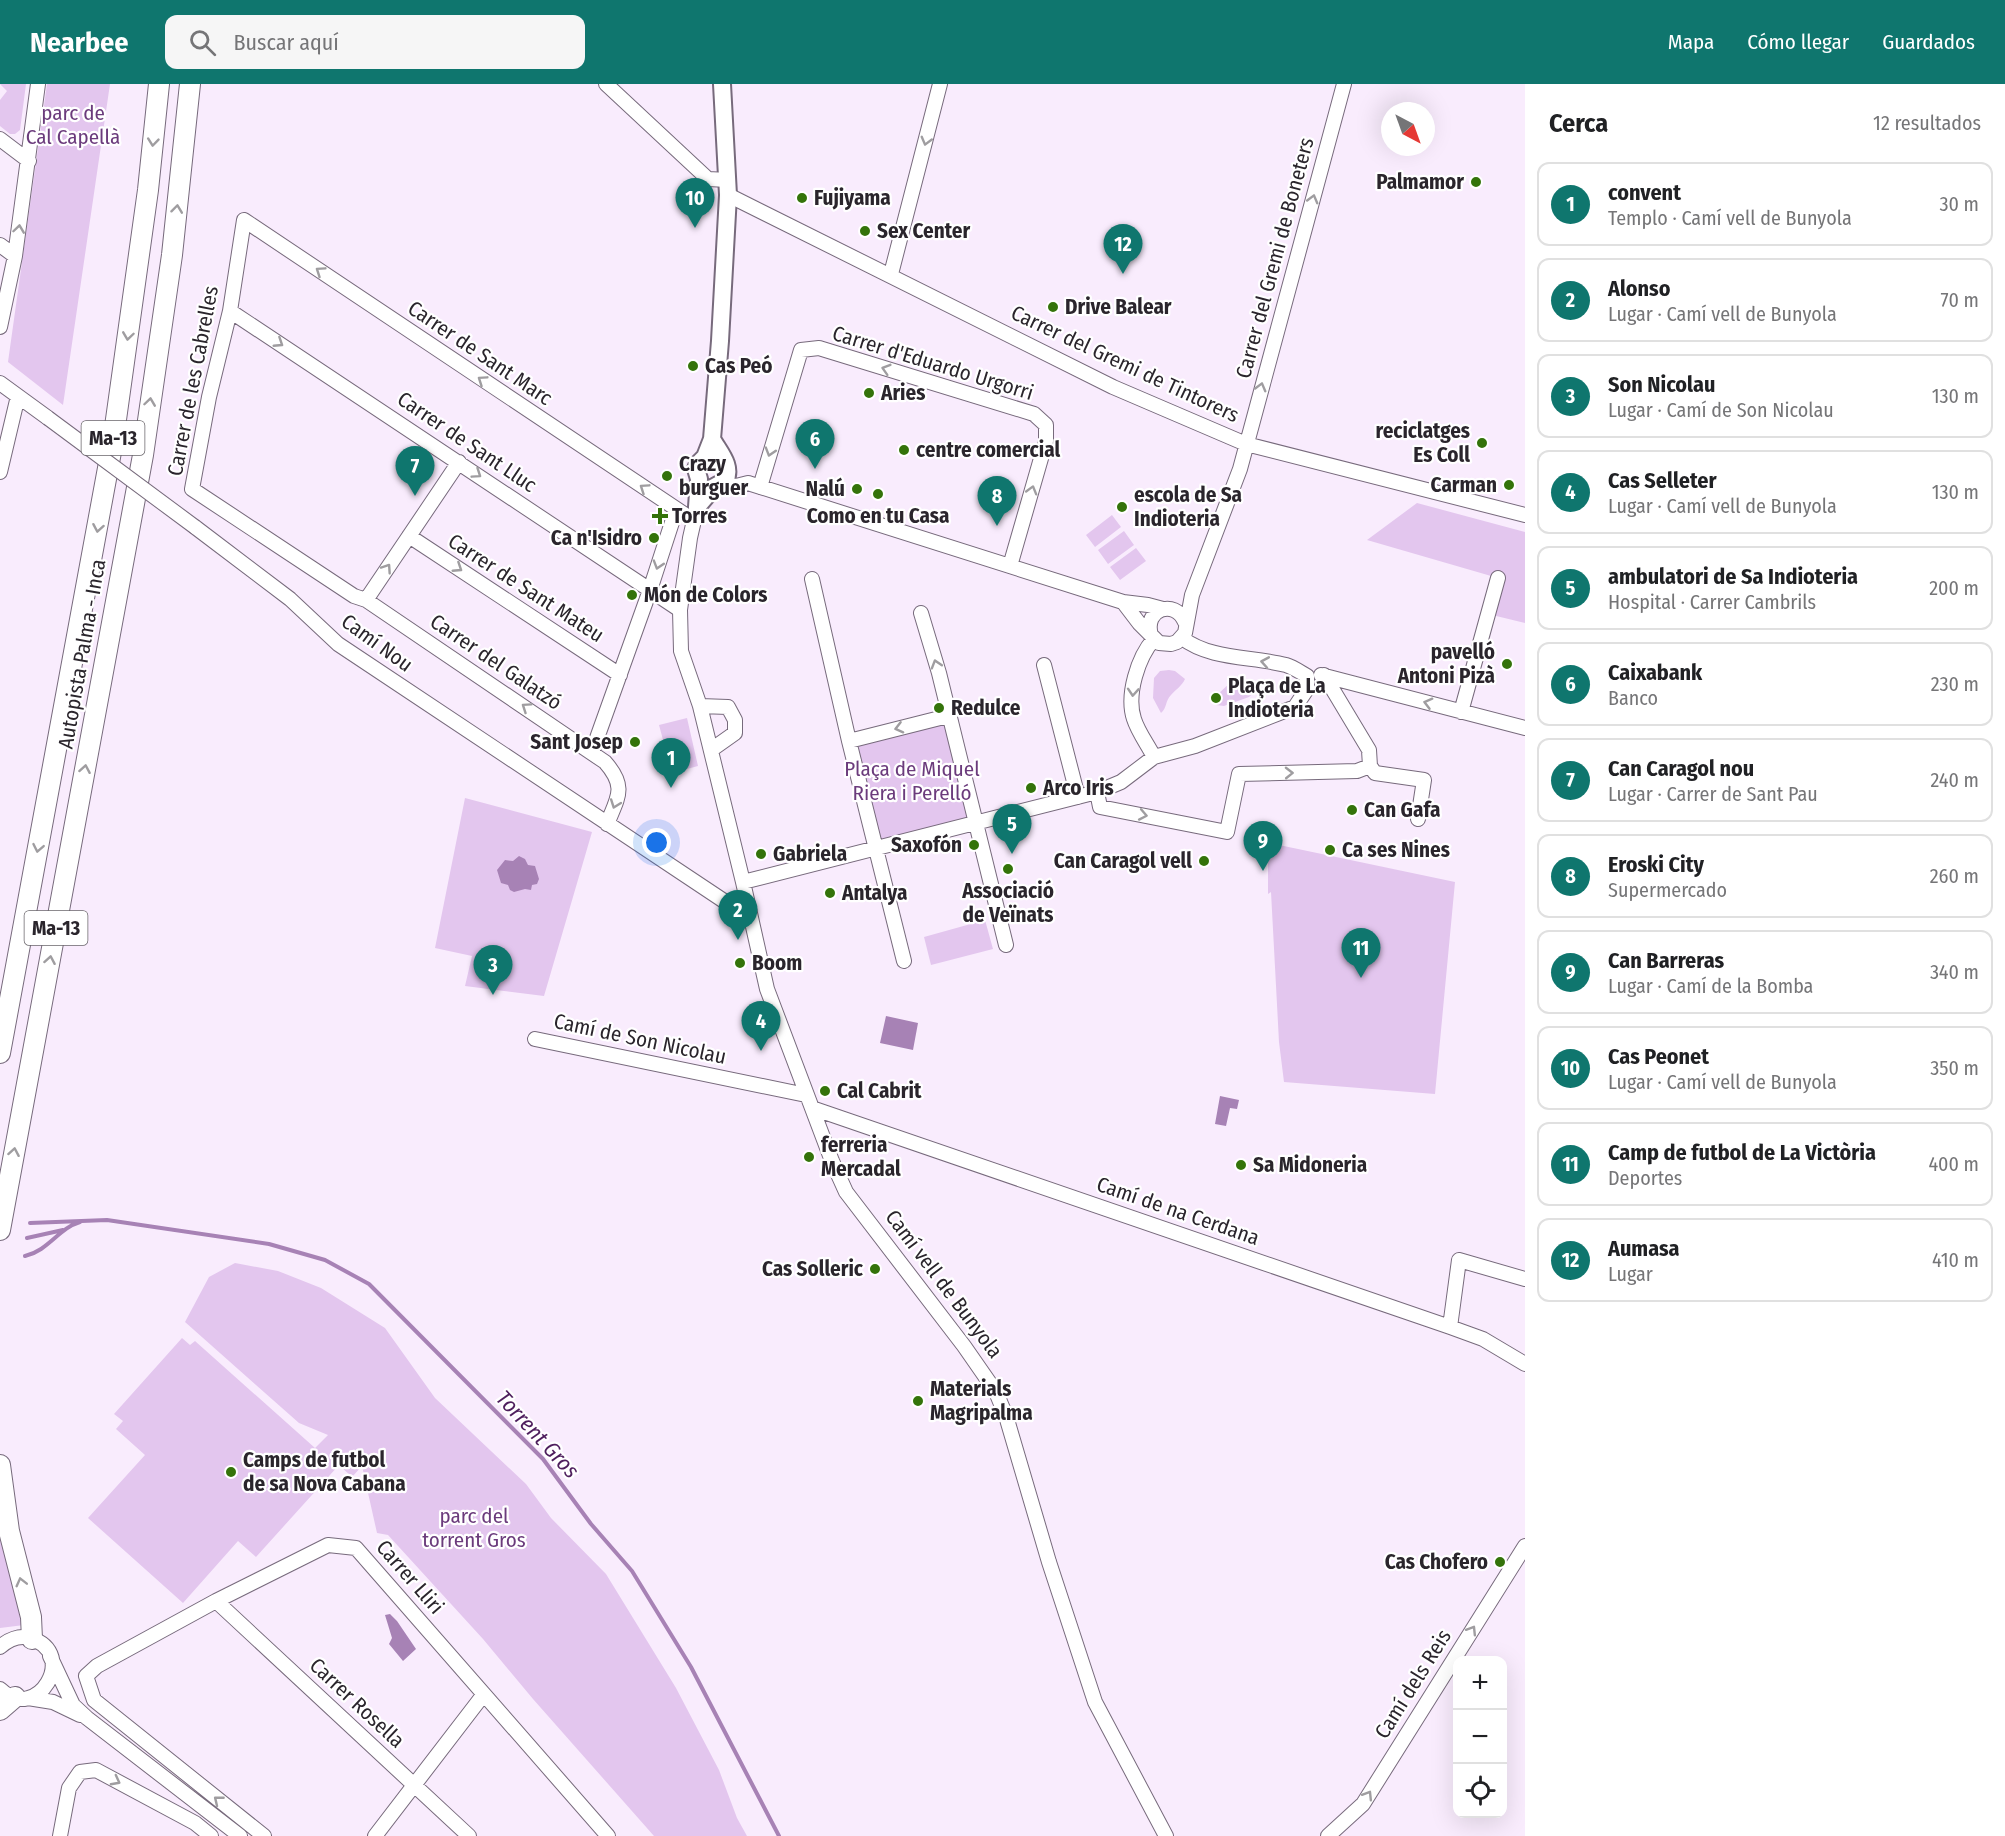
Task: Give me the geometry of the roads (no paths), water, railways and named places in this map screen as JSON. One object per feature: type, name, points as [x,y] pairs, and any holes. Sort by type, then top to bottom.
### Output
[{"type":"highway","name":"Autopista Palma - Inca","points":[[0,1053],[113,441],[146,200],[159,84]]},
{"type":"highway","name":"Autopista Palma - Inca","points":[[0,1230],[143,455],[173,244],[190,84]]},
{"type":"highway","points":[[0,1465],[9,1531],[31,1617],[25,1638]]},
{"type":"highway","points":[[0,1710],[14,1694]]},
{"type":"main road","points":[[695,514],[711,483],[728,472],[718,459],[712,439],[721,331],[728,187],[722,84]]},
{"type":"main road","points":[[711,483],[697,474],[698,464],[718,459]]},
{"type":"street","points":[[0,327],[15,256],[38,84]]},
{"type":"street","name":"Carrer del Gremi de Tintorers","points":[[606,84],[708,179],[728,187],[891,274],[1113,387],[1246,444],[1525,515]]},
{"type":"street","points":[[891,274],[940,84]]},
{"type":"street","name":"Carrer del Gremi de Boneters","points":[[1192,595],[1240,469],[1344,84]]},
{"type":"street","points":[[0,139],[29,161]]},
{"type":"street","name":"Carrer de les Cabrelles","points":[[244,220],[230,311],[208,397],[192,489],[354,596],[366,600]]},
{"type":"street","name":"Carrer de Sant Marc","points":[[244,220],[676,510],[695,514]]},
{"type":"street","points":[[0,245],[15,256]]},
{"type":"street","name":"Carrer de Sant Lluc","points":[[230,311],[680,610]]},
{"type":"street","name":"Carrer d'Eduardo Urgorri","points":[[754,485],[801,350],[819,348],[1034,414],[1046,425],[1046,441],[1010,566]]},
{"type":"street","name":"Camí Nou","points":[[0,383],[290,598],[338,644],[730,905],[747,900]]},
{"type":"street","points":[[0,472],[18,396]]},
{"type":"street","points":[[718,459],[754,485]]},
{"type":"street","points":[[366,600],[459,462]]},
{"type":"street","points":[[711,483],[736,486],[754,485],[1123,602],[1179,612],[1185,622]]},
{"type":"street","points":[[592,752],[676,510]]},
{"type":"street","name":"Camí vell de Bunyola","points":[[695,514],[680,610],[681,651],[700,706],[767,989],[832,1161],[846,1192],[964,1346],[996,1392],[1006,1416],[1049,1562],[1095,1702],[1166,1836]]},
{"type":"street","name":"Carrer de Sant Mateu","points":[[409,536],[620,675]]},
{"type":"street","points":[[1461,711],[1498,578]]},
{"type":"street","points":[[812,579],[849,741],[904,960]]},
{"type":"street","points":[[1154,757],[1134,718],[1132,688],[1141,658],[1153,637],[1149,625],[1154,615],[1192,595]]},
{"type":"street","points":[[1123,602],[1139,623],[1165,645],[1182,638],[1185,633],[1185,622],[1192,595]]},
{"type":"street","name":"Carrer del Galatzó","points":[[366,600],[605,762],[617,775],[620,789],[607,824]]},
{"type":"street","points":[[921,613],[939,673],[1006,945]]},
{"type":"street","points":[[1182,638],[1192,645],[1213,652],[1288,666],[1307,676],[1324,675],[1525,728]]},
{"type":"street","points":[[1044,665],[1078,796]]},
{"type":"street","points":[[1324,675],[1369,750],[1370,766],[1375,773],[1424,780],[1418,819]]},
{"type":"street","points":[[743,882],[1097,792],[1121,782],[1154,757],[1195,746],[1295,707],[1307,689],[1307,676]]},
{"type":"street","points":[[700,706],[728,707],[735,720],[735,733],[711,750]]},
{"type":"street","points":[[849,741],[948,716]]},
{"type":"street","points":[[1097,792],[1100,807],[1227,832],[1239,774],[1357,771],[1370,766]]},
{"type":"street","name":"Camí de Son Nicolau","points":[[535,1040],[809,1101]]},
{"type":"street","name":"Camí de na Cerdana","points":[[809,1101],[1483,1339],[1525,1364]]},
{"type":"street","points":[[1450,1327],[1459,1260],[1525,1279]]},
{"type":"street","name":"Carrer Lliri","points":[[264,1836],[94,1701],[86,1676],[98,1666],[216,1601],[328,1545],[356,1548],[608,1836]]},
{"type":"street","name":"Camí dels Reis","points":[[1328,1836],[1362,1804],[1525,1546]]},
{"type":"street","name":"Carrer Rosella","points":[[216,1601],[469,1836]]},
{"type":"street","points":[[0,1647],[9,1640],[25,1638]]},
{"type":"street","points":[[0,1640],[25,1638],[46,1648],[73,1705],[240,1836]]},
{"type":"street","points":[[14,1694],[37,1695],[49,1682],[52,1665],[50,1656]]},
{"type":"street","points":[[14,1694],[53,1702],[87,1718]]},
{"type":"street","points":[[375,1836],[484,1694]]},
{"type":"street","points":[[63,1835],[69,1788],[80,1772],[96,1770],[195,1823],[211,1836]]},
{"type":"waterway","name":"Torrent Gros","points":[[30,1223],[107,1220],[269,1244],[325,1260],[369,1284],[543,1459],[591,1524],[632,1571],[691,1667],[779,1836]]},
{"type":"waterway","points":[[25,1256],[40,1249],[66,1229],[80,1222]]},
{"type":"waterway","points":[[27,1238],[63,1230]]},
{"type":"place","name":"Palmamor","points":[[1476,182]]},
{"type":"place","name":"Fujiyama","points":[[802,198]]},
{"type":"place","name":"Cas Peonet","points":[[695,228]]},
{"type":"place","name":"Sex Center","points":[[865,231]]},
{"type":"place","name":"Aumasa","points":[[1123,274]]},
{"type":"place","name":"Drive Balear","points":[[1053,307]]},
{"type":"place","name":"Cas Peó","points":[[693,366]]},
{"type":"place","name":"Aries","points":[[869,393]]},
{"type":"place","name":"reciclatges Es Coll","points":[[1482,443]]},
{"type":"place","name":"centre comercial","points":[[904,450]]},
{"type":"place","name":"Caixabank","points":[[815,469]]},
{"type":"place","name":"Crazy burguer","points":[[667,476]]},
{"type":"place","name":"Carman","points":[[1509,485]]},
{"type":"place","name":"Nalú","points":[[857,489]]},
{"type":"place","name":"Como en tu Casa","points":[[878,494]]},
{"type":"place","name":"Can Caragol nou","points":[[415,496]]},
{"type":"place","name":"escola de Sa Indioteria","points":[[1122,507]]},
{"type":"place","name":"Torres","points":[[660,516]]},
{"type":"place","name":"Eroski City","points":[[997,526]]},
{"type":"place","name":"Ca n'Isidro","points":[[654,538]]},
{"type":"place","name":"Món de Colors","points":[[632,595]]},
{"type":"place","name":"pavelló Antoni Pizà","points":[[1507,664]]},
{"type":"place","name":"Plaça de La Indioteria","points":[[1216,698]]},
{"type":"place","name":"Redulce","points":[[939,708]]},
{"type":"place","name":"Sant Josep","points":[[635,742]]},
{"type":"place","name":"convent","points":[[671,788]]},
{"type":"place","name":"Arco Iris","points":[[1031,788]]},
{"type":"place","name":"Can Gafa","points":[[1352,810]]},
{"type":"place","name":"Saxofón","points":[[974,845]]},
{"type":"place","name":"Ca ses Nines","points":[[1330,850]]},
{"type":"place","name":"Gabriela","points":[[761,854]]},
{"type":"place","name":"ambulatori de Sa Indioteria","points":[[1012,854]]},
{"type":"place","name":"Can Caragol vell","points":[[1204,861]]},
{"type":"place","name":"Associació de Veïnats","points":[[1008,869]]},
{"type":"place","name":"Can Barreras","points":[[1263,871]]},
{"type":"place","name":"Antalya","points":[[830,893]]},
{"type":"place","name":"Alonso","points":[[738,940]]},
{"type":"place","name":"Boom","points":[[740,963]]},
{"type":"place","name":"Camp de futbol de La Victòria","points":[[1361,978]]},
{"type":"place","name":"Son Nicolau","points":[[493,995]]},
{"type":"place","name":"Cas Selleter","points":[[761,1051]]},
{"type":"place","name":"Cal Cabrit","points":[[825,1091]]},
{"type":"place","name":"ferreria Mercadal","points":[[809,1157]]},
{"type":"place","name":"Sa Midoneria","points":[[1241,1165]]},
{"type":"place","name":"Cas Solleric","points":[[875,1269]]},
{"type":"place","name":"Materials Magripalma","points":[[918,1401]]},
{"type":"place","name":"Camps de futbol de sa Nova Cabana","points":[[231,1472]]},
{"type":"place","name":"Cas Chofero","points":[[1500,1562]]},
{"type":"park label","name":"parc de Cal Capellà","points":[[73,125]]},
{"type":"park label","name":"Plaça de Miquel Riera i Perelló","points":[[912,781]]},
{"type":"park label","name":"parc del torrent Gros","points":[[474,1528]]}]
